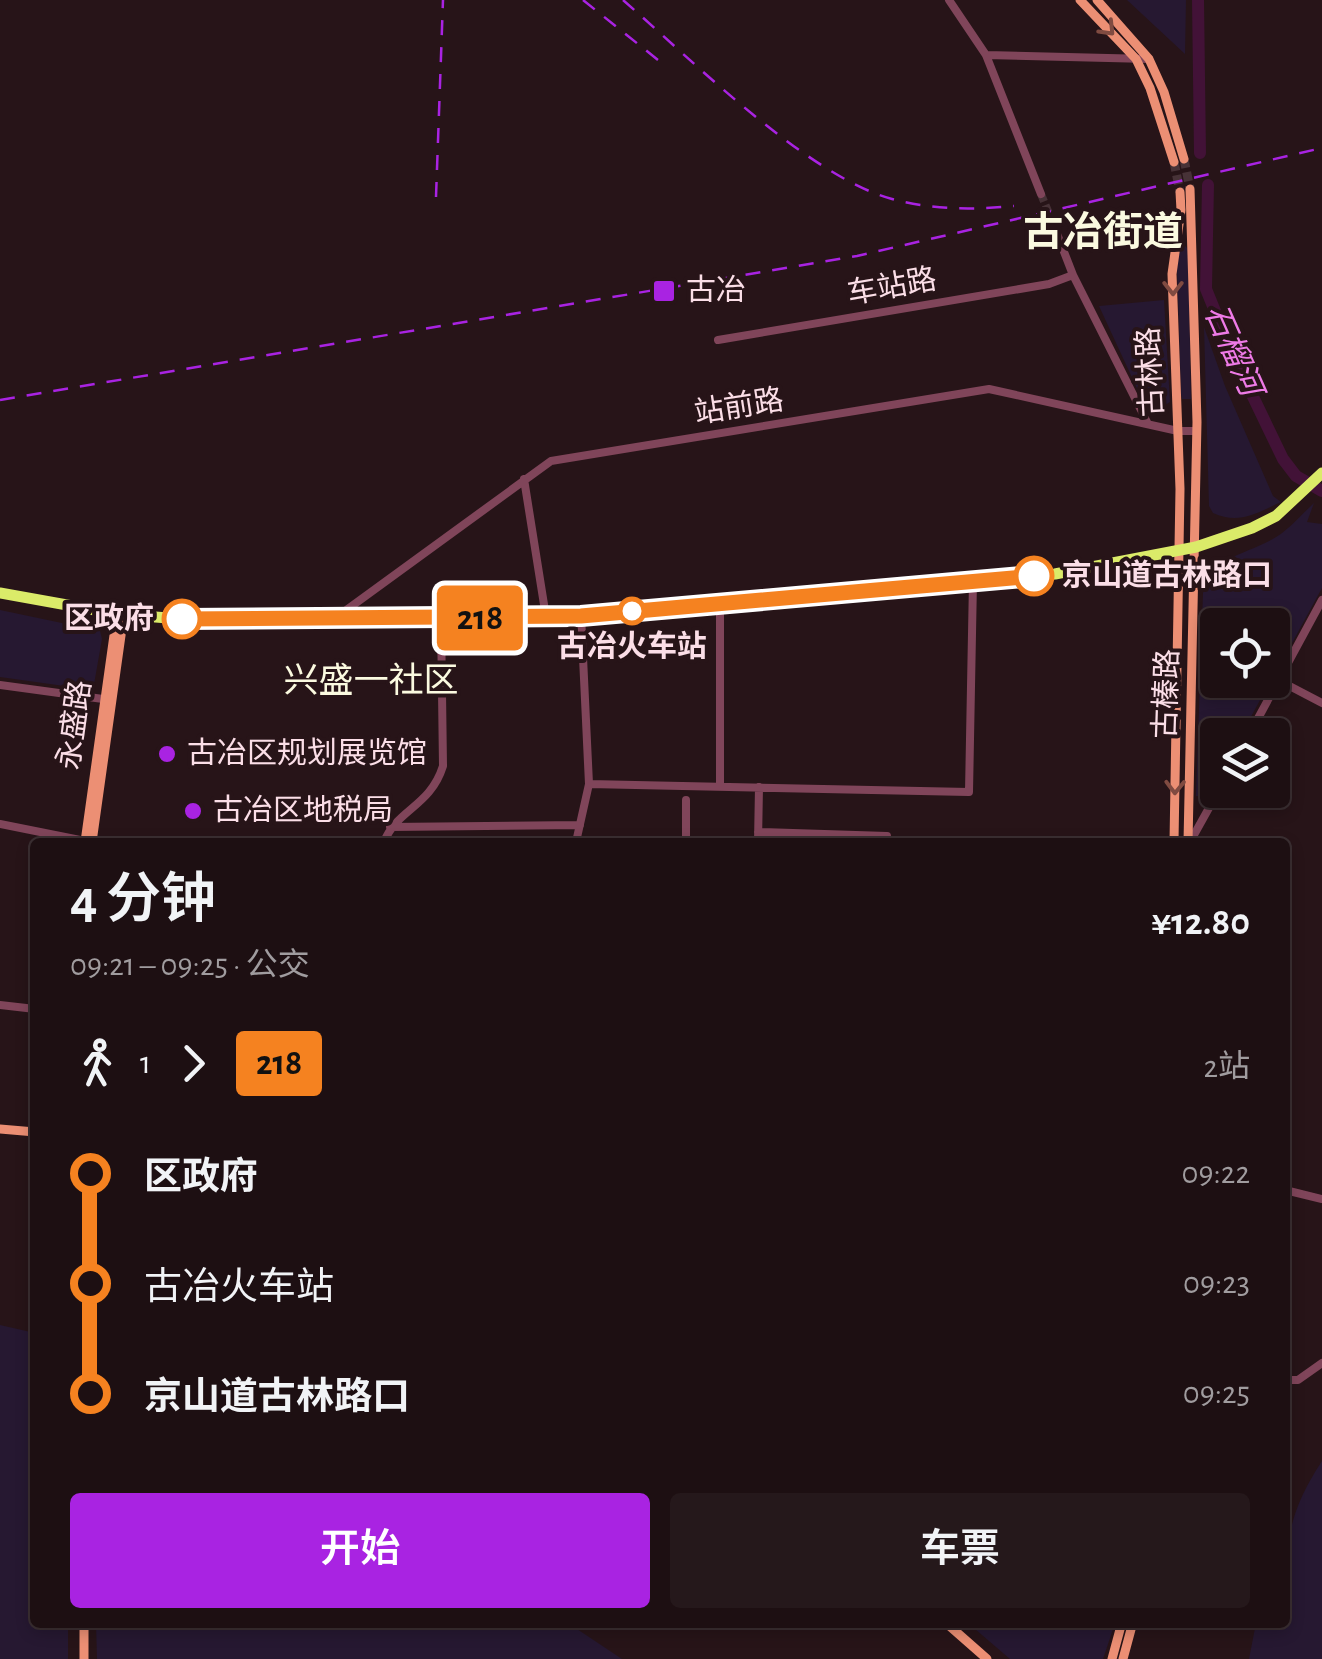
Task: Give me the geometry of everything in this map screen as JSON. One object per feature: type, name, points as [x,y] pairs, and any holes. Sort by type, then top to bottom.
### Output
[{"type":"highway","points":[[0,592],[120,614],[182,619],[546,617],[1056,574],[1179,550],[1252,528],[1299,497],[1322,473]]},
{"type":"main road","points":[[1080,0],[1136,59],[1179,161],[1164,92],[1149,59],[1097,0]]},
{"type":"main road","name":"古林路","points":[[1179,550],[1172,274],[1185,190],[1196,431],[1196,546]]},
{"type":"main road","name":"古榛路","points":[[1189,838],[1196,546]]},
{"type":"main road","name":"古榛路","points":[[1174,838],[1179,550]]},
{"type":"main road","name":"永盛路","points":[[87,838],[103,699],[120,614]]},
{"type":"main road","name":"永盛路","points":[[88,838],[120,614]]},
{"type":"main road","points":[[0,1128],[30,1131]]},
{"type":"main road","points":[[81,1628],[81,1659]]},
{"type":"main road","points":[[952,1628],[987,1659]]},
{"type":"main road","points":[[1112,1659],[1120,1628]]},
{"type":"main road","points":[[1123,1659],[1131,1628]]},
{"type":"street","points":[[949,0],[986,55],[1041,194]]},
{"type":"street","points":[[986,55],[1149,59]]},
{"type":"street","points":[[1052,221],[1073,275],[1148,424]]},
{"type":"street","name":"车站路","points":[[718,340],[1049,284],[1073,275]]},
{"type":"street","name":"站前路","points":[[334,619],[551,461],[990,388],[1178,431],[1196,431]]},
{"type":"street","points":[[524,480],[546,617]]},
{"type":"street","points":[[589,784],[969,792],[973,581]]},
{"type":"street","points":[[1290,658],[1322,600]]},
{"type":"street","points":[[720,603],[720,786]]},
{"type":"street","points":[[577,838],[589,784],[581,616]]},
{"type":"street","points":[[386,838],[390,828],[427,797],[442,766],[441,618]]},
{"type":"street","points":[[0,685],[103,699]]},
{"type":"street","points":[[1290,686],[1322,703]]},
{"type":"street","points":[[759,787],[758,837],[886,838]]},
{"type":"street","points":[[686,800],[686,838]]},
{"type":"street","points":[[1191,838],[1209,808]]},
{"type":"street","points":[[0,824],[68,838]]},
{"type":"street","points":[[390,828],[580,825]]},
{"type":"street","points":[[0,1005],[30,1008]]},
{"type":"street","points":[[1290,1191],[1322,1199]]},
{"type":"street","points":[[1290,1380],[1298,1380],[1322,1364]]},
{"type":"shaded area","points":[[1127,0],[1186,0],[1185,54]]},
{"type":"shaded area","points":[[1184,245],[1188,249],[1191,399],[1182,399],[1181,394],[1177,268]]},
{"type":"shaded area","points":[[1164,300],[1170,402],[1162,407],[1141,397],[1099,306]]},
{"type":"shaded area","points":[[1204,327],[1273,496],[1281,502],[1248,516],[1222,516],[1213,513],[1209,506]]},
{"type":"shaded area","points":[[1314,503],[1307,522],[1322,524],[1322,588],[1290,647],[1290,608],[1202,608],[1203,593],[1222,564],[1288,528]]},
{"type":"shaded area","points":[[0,610],[100,631],[93,690],[0,677]]},
{"type":"shaded area","points":[[1200,680],[1200,698],[1261,698],[1250,718],[1200,718],[1200,796],[1196,796]]},
{"type":"shaded area","points":[[0,1325],[30,1332],[30,1628],[68,1628],[68,1659],[0,1659]]},
{"type":"shaded area","points":[[1322,1461],[1322,1659],[1249,1659],[1255,1628],[1290,1628],[1290,1534],[1309,1482]]},
{"type":"shaded area","points":[[96,1628],[576,1628],[622,1659],[97,1659]]},
{"type":"shaded area","points":[[974,1628],[1113,1628],[1103,1659],[1010,1659]]},
{"type":"waterway","name":"石榴河","points":[[1198,0],[1200,153]]},
{"type":"waterway","name":"石榴河","points":[[1208,185],[1206,289],[1283,459],[1296,476],[1322,491]]},
{"type":"tunnel","points":[[1184,159],[1190,189]]},
{"type":"tunnel","points":[[1174,162],[1180,192]]},
{"type":"tunnel","points":[[1041,194],[1052,221]]},
{"type":"railway","points":[[436,197],[443,0]]},
{"type":"railway","points":[[583,0],[663,64]]},
{"type":"railway","points":[[623,0],[751,113],[787,141],[859,186],[892,199],[937,207],[1014,206]]},
{"type":"railway","points":[[0,400],[857,256],[1322,148]]},
{"type":"bus line","name":"218","points":[[182,619],[581,616],[1034,576]]},
{"type":"place","name":"古冶","points":[[664,291]]},
{"type":"place","name":"京山道古林路口","points":[[1034,576]]},
{"type":"place","name":"古冶火车站","points":[[632,611]]},
{"type":"place","name":"区政府","points":[[182,619]]},
{"type":"place","name":"古冶区规划展览馆","points":[[167,754]]},
{"type":"place","name":"古冶区地税局","points":[[193,811]]},
{"type":"district","name":"古冶街道","points":[[1103,233]]},
{"type":"district","name":"兴盛一社区","points":[[371,681]]}]
